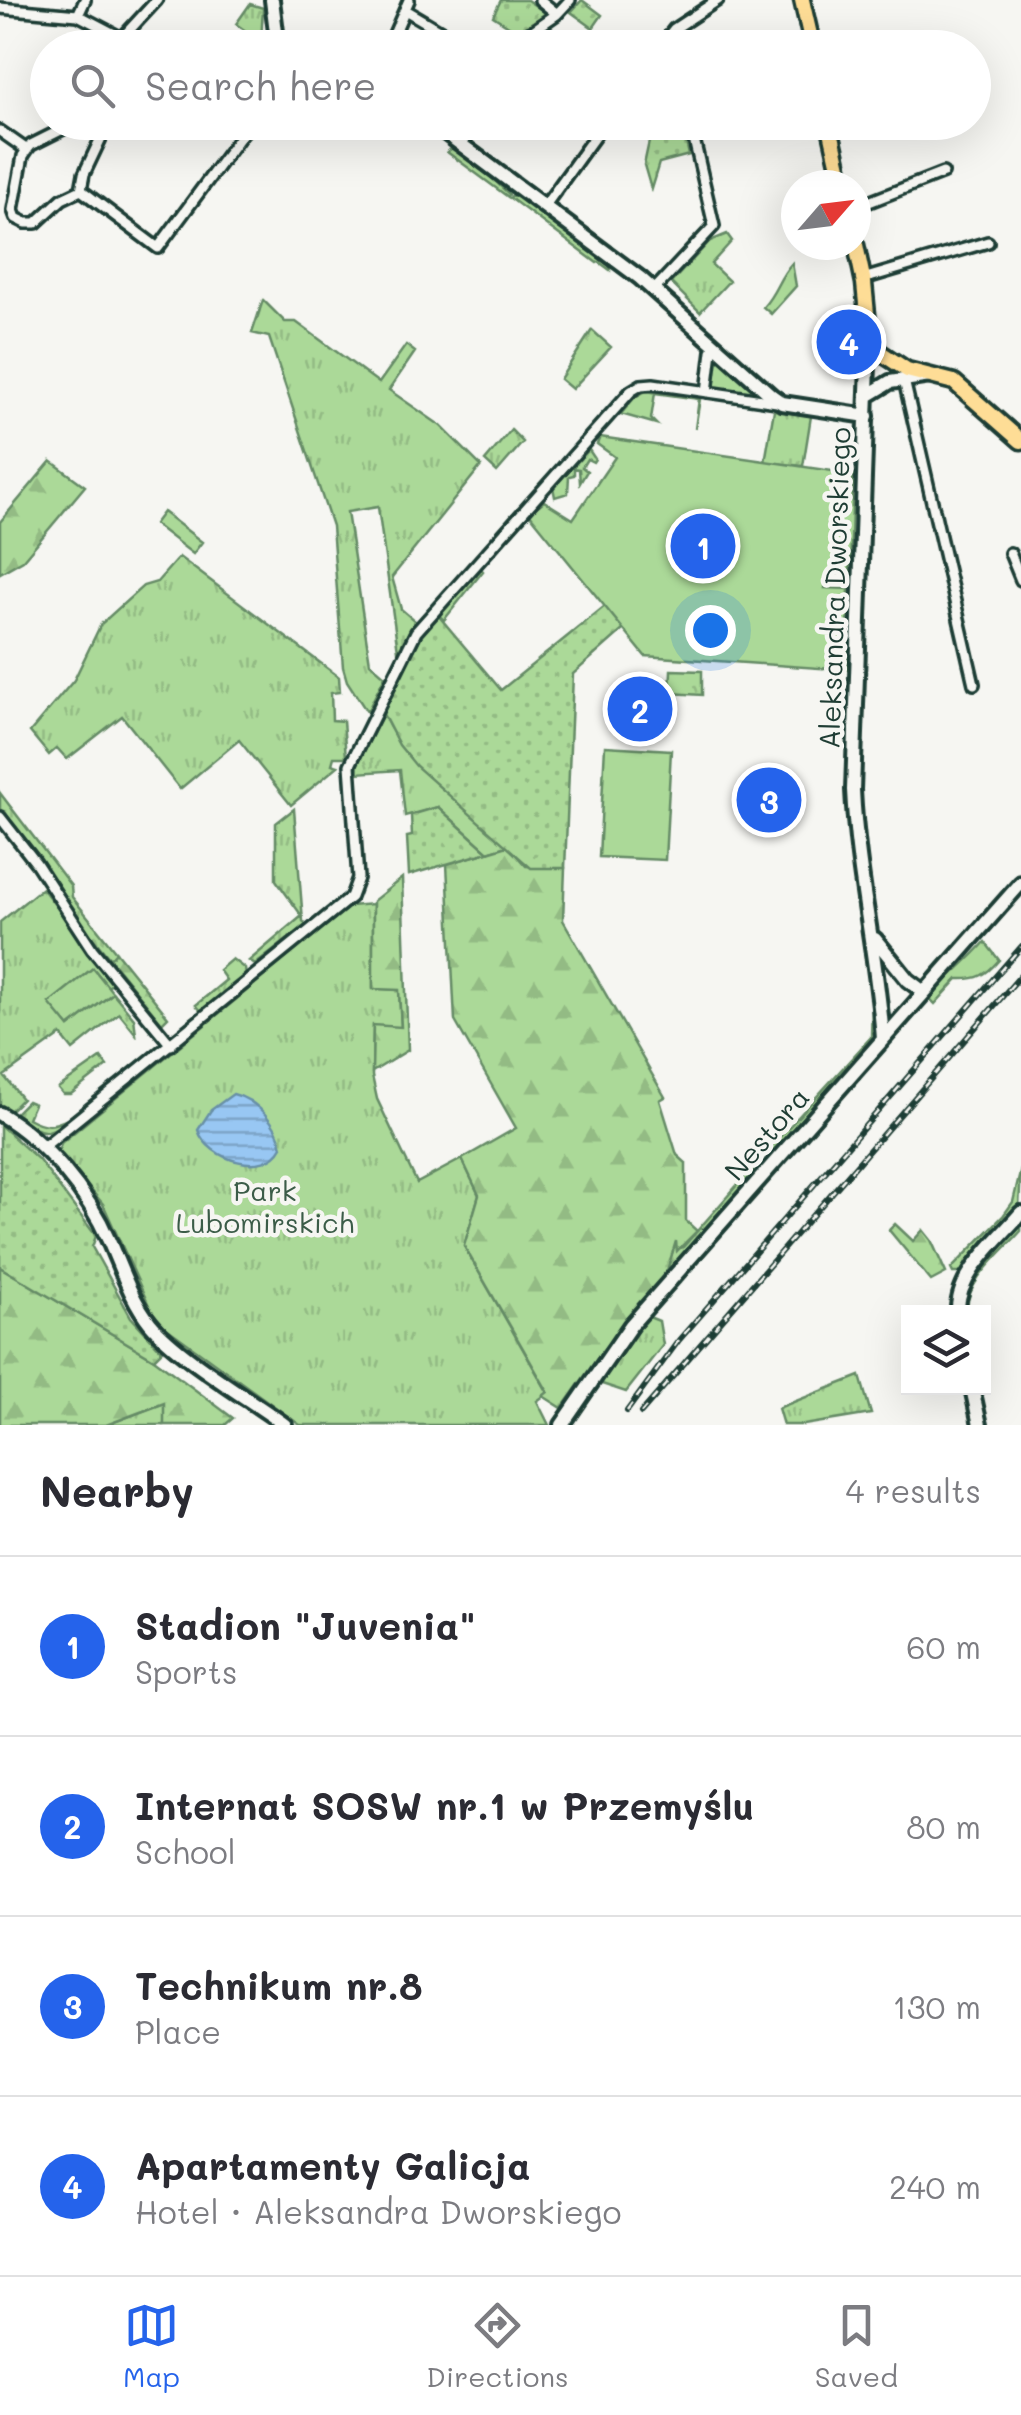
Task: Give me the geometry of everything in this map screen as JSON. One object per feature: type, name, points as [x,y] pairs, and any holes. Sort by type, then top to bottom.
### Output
[{"type":"main road","points":[[802,0],[809,30]]},
{"type":"main road","points":[[833,140],[840,170]]},
{"type":"main road","name":"Aleksandra Dworskiego","points":[[859,260],[870,335]]},
{"type":"main road","points":[[870,335],[886,358],[907,370],[954,382],[1021,441]]},
{"type":"street","points":[[78,14],[86,0]]},
{"type":"street","points":[[129,30],[157,0]]},
{"type":"street","points":[[272,0],[276,30]]},
{"type":"street","points":[[540,0],[557,14]]},
{"type":"street","points":[[534,30],[570,0]]},
{"type":"street","points":[[673,30],[718,0]]},
{"type":"street","points":[[396,30],[407,5],[444,30]]},
{"type":"street","points":[[0,8],[78,14],[107,30]]},
{"type":"street","points":[[0,130],[27,150]]},
{"type":"street","points":[[41,140],[23,156],[13,210],[20,221],[36,223],[80,190],[100,140]]},
{"type":"street","points":[[80,190],[158,248],[238,140]]},
{"type":"street","points":[[455,140],[654,290],[782,402]]},
{"type":"street","points":[[544,207],[592,140]]},
{"type":"street","points":[[654,290],[714,226],[694,140]]},
{"type":"street","points":[[871,201],[943,173]]},
{"type":"street","points":[[863,279],[988,242]]},
{"type":"street","name":"Aleksandra Dworskiego","points":[[870,335],[853,790],[883,1039]]},
{"type":"street","points":[[707,392],[712,350],[716,346]]},
{"type":"street","points":[[868,360],[878,376],[897,381]]},
{"type":"street","points":[[868,396],[897,381],[931,376]]},
{"type":"street","points":[[897,381],[974,684]]},
{"type":"street","points":[[42,1148],[355,891],[358,878],[350,765],[424,620],[632,392],[653,384],[867,416]]},
{"type":"street","points":[[1010,554],[1021,580]]},
{"type":"street","points":[[0,817],[36,863],[92,949],[171,1045]]},
{"type":"street","name":"Nestora","points":[[562,1425],[632,1324],[1021,883]]},
{"type":"street","name":"Aleksandra Dworskiego","points":[[871,932],[908,980],[924,992]]},
{"type":"street","points":[[880,997],[891,1008],[912,1007]]},
{"type":"street","points":[[0,1114],[42,1148],[93,1211],[151,1324],[285,1425]]},
{"type":"street","points":[[959,1305],[961,1287],[1021,1213]]},
{"type":"street","points":[[974,1395],[980,1425]]},
{"type":"green space","points":[[501,0],[527,0],[546,13],[521,30],[493,16]]},
{"type":"green space","points":[[582,0],[602,15],[593,28],[571,12]]},
{"type":"green space","points":[[250,4],[263,8],[262,30],[244,30],[236,24]]},
{"type":"green space","points":[[649,140],[686,140],[689,155],[659,163],[651,189],[644,165]]},
{"type":"green space","points":[[452,148],[478,165],[508,197],[447,152]]},
{"type":"green space","points":[[512,195],[529,202],[610,261],[610,270],[510,198]]},
{"type":"green space","points":[[727,234],[732,241],[711,264],[729,281],[700,312],[671,283],[710,241]]},
{"type":"green space","points":[[792,263],[796,286],[771,314],[763,307]]},
{"type":"green space","points":[[263,300],[285,322],[296,322],[379,383],[406,345],[415,352],[389,390],[441,426],[481,466],[392,577],[401,609],[415,621],[398,651],[378,507],[347,512],[370,663],[385,676],[367,712],[347,681],[343,667],[332,526],[269,337],[252,333]]},
{"type":"green space","points":[[592,330],[611,347],[572,389],[560,379]]},
{"type":"green space","points":[[720,358],[759,392],[759,395],[714,387]]},
{"type":"green space","points":[[646,391],[700,399],[695,429],[699,399],[655,393],[651,419],[656,424],[621,414],[635,397]]},
{"type":"green space","points":[[774,410],[811,416],[803,466],[765,462]]},
{"type":"green space","points":[[511,430],[523,442],[497,472],[485,461]]},
{"type":"green space","points":[[600,437],[853,474],[850,574],[828,573],[825,588],[849,589],[847,670],[645,656],[529,513],[544,501],[573,519],[615,457],[597,444]]},
{"type":"green space","points":[[589,450],[595,459],[587,459],[582,467],[587,471],[580,483],[579,469],[574,468],[568,493],[555,497],[553,487]]},
{"type":"green space","points":[[51,461],[85,486],[23,560],[0,573],[0,522]]},
{"type":"green space","points":[[163,512],[202,542],[193,554],[154,524]]},
{"type":"green space","points":[[179,557],[339,677],[340,692],[331,693],[332,720],[343,721],[346,757],[334,757],[332,764],[338,766],[291,805],[239,740],[180,789],[122,716],[67,759],[57,748],[49,755],[30,732],[74,680],[101,624],[143,586],[157,582]]},
{"type":"green space","points":[[480,568],[483,571],[444,620],[437,614]]},
{"type":"green space","points":[[605,606],[624,629],[573,674],[565,868],[531,868],[416,766],[399,745],[383,714],[425,628],[437,614],[501,690]]},
{"type":"green space","points":[[671,670],[702,671],[702,695],[670,693]]},
{"type":"green space","points":[[383,714],[394,735],[423,770],[508,846],[488,852],[438,807],[405,816],[400,770],[357,773],[358,763]]},
{"type":"green space","points":[[605,746],[671,750],[665,860],[599,857]]},
{"type":"green space","points":[[0,793],[71,886],[72,897],[116,952],[110,959],[0,809]]},
{"type":"green space","points":[[438,807],[488,852],[409,875],[407,837],[412,836],[411,815]]},
{"type":"green space","points":[[294,809],[306,925],[255,965],[249,961],[302,916],[276,880],[276,823]]},
{"type":"green space","points":[[508,846],[526,866],[565,868],[563,920],[665,1097],[660,1100],[677,1155],[686,1163],[686,1221],[697,1231],[677,1251],[676,1241],[666,1274],[603,1350],[562,1408],[543,1396],[548,1392],[464,1246],[479,1195],[462,1159],[516,1128],[455,1021],[447,864]]},
{"type":"green space","points":[[402,878],[408,1050],[372,1072],[373,1025],[401,1027],[399,990],[373,989],[373,901]]},
{"type":"green space","points":[[42,888],[114,982],[108,987],[93,968],[50,1003],[69,1027],[113,993],[134,1018],[136,1034],[119,1013],[73,1050],[61,1035],[4,1076],[22,1099],[10,1111],[0,1105],[0,922]]},
{"type":"green space","name":"Park Lubomirskich","points":[[373,904],[373,988],[399,990],[401,1028],[373,1026],[372,1076],[377,1099],[417,1183],[462,1159],[479,1195],[464,1246],[548,1393],[537,1401],[549,1425],[300,1425],[165,1327],[151,1310],[103,1204],[58,1152],[61,1143],[350,906]]},
{"type":"green space","points":[[985,942],[999,960],[981,976],[958,979],[935,1004],[929,998]]},
{"type":"green space","points":[[116,952],[168,1017],[162,1023],[110,959]]},
{"type":"green space","points":[[232,959],[245,969],[246,976],[202,1012],[196,1005],[226,980],[219,970]]},
{"type":"green space","points":[[93,968],[113,993],[69,1027],[49,1003]]},
{"type":"green space","points":[[872,1004],[877,1030],[873,1043],[777,1151],[768,1150],[871,1037]]},
{"type":"green space","points":[[101,1058],[107,1066],[71,1094],[63,1094],[58,1088]]},
{"type":"green space","points":[[27,1101],[34,1104],[28,1118],[34,1121],[49,1125],[70,1118],[53,1129],[41,1131],[15,1113]]},
{"type":"green space","points":[[0,1125],[38,1159],[96,1236],[92,1247],[131,1317],[162,1351],[154,1359],[0,1267]]},
{"type":"green space","points":[[753,1167],[753,1179],[666,1274],[677,1236],[683,1247]]},
{"type":"green space","points":[[1021,1169],[1019,1207],[964,1273],[953,1273],[951,1269],[1013,1202]]},
{"type":"green space","points":[[895,1224],[913,1241],[923,1230],[946,1273],[931,1281],[889,1230]]},
{"type":"green space","points":[[1021,1224],[1021,1231],[978,1279],[966,1305],[976,1276]]},
{"type":"green space","points":[[0,1267],[154,1359],[233,1418],[225,1425],[164,1425],[164,1403],[106,1425],[0,1425]]},
{"type":"green space","points":[[649,1317],[659,1321],[663,1345],[626,1392],[599,1383],[624,1345]]},
{"type":"green space","points":[[860,1376],[871,1414],[783,1425],[778,1408]]},
{"type":"green space","points":[[165,1403],[164,1425],[106,1425]]},
{"type":"water","points":[[233,1094],[258,1107],[280,1138],[282,1147],[264,1162],[225,1157],[204,1141],[198,1130],[211,1110]]},
{"type":"railway","points":[[627,1411],[679,1340],[1021,947]]},
{"type":"railway","points":[[641,1413],[1021,975]]},
{"type":"place","name":"Apartamenty Galicja","points":[[849,342]]},
{"type":"place","name":"Stadion \"Juvenia\"","points":[[703,546]]},
{"type":"place","name":"Internat SOSW nr.1 w Przemyślu","points":[[640,709]]},
{"type":"place","name":"Technikum nr.8","points":[[769,800]]}]
